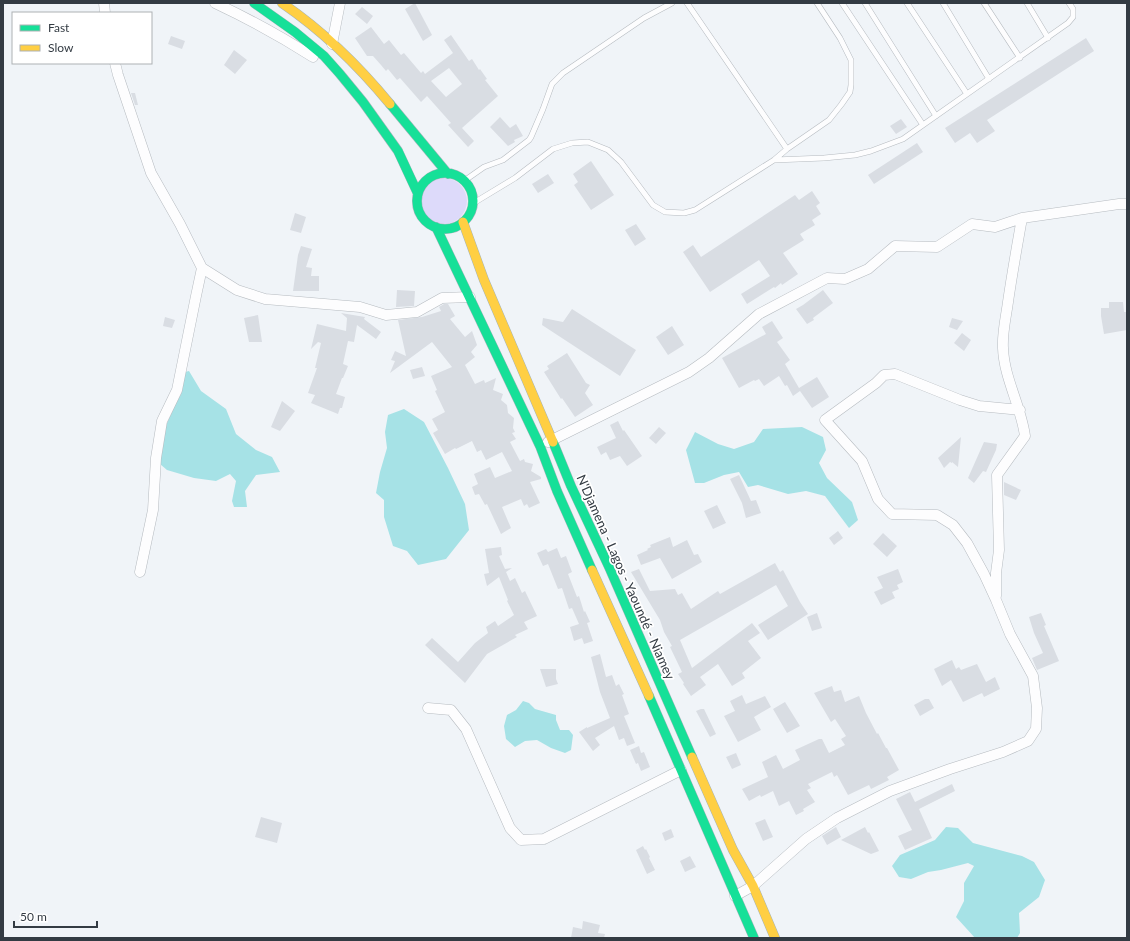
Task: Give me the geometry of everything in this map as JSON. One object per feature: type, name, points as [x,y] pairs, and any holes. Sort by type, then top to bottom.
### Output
[{"type":"highway","points":[[254,3],[295,32],[324,56],[340,74],[363,102],[398,151],[418,194]]},
{"type":"highway","points":[[282,3],[300,15],[333,42],[357,66],[448,174]]},
{"type":"highway","points":[[440,174],[448,174],[456,176],[464,181],[469,187],[472,195],[472,204],[471,210],[464,222],[457,226],[443,229],[428,223],[421,214],[417,202],[418,194],[426,180],[440,174]]},
{"type":"highway","name":"N'Djamena - Lagos - Yaoundé - Niamey","points":[[464,222],[484,280],[571,486],[609,567],[733,850],[753,886],[775,938]]},
{"type":"highway","name":"N'Djamena - Lagos - Yaoundé - Niamey","points":[[436,227],[540,446],[557,491],[662,724],[754,938]]},
{"type":"street","points":[[215,3],[292,43],[340,74]]},
{"type":"street","points":[[324,56],[333,42],[340,3]]},
{"type":"street","points":[[115,64],[151,173],[180,224],[202,268],[237,290],[266,299],[360,307],[386,315],[417,312],[442,298],[470,297]]},
{"type":"street","points":[[540,446],[689,372],[709,358],[759,314],[828,278],[845,280],[868,269],[894,246],[937,247],[956,236],[972,224],[995,227],[1022,218],[1127,204]]},
{"type":"street","points":[[996,600],[996,573],[999,550],[997,475],[1025,436],[1024,423],[1008,372],[1003,348],[1004,330],[1022,218]]},
{"type":"street","points":[[140,572],[154,510],[156,458],[162,422],[177,390],[202,268]]},
{"type":"street","points":[[735,896],[753,886],[806,839],[838,818],[890,791],[950,769],[1003,752],[1028,741],[1036,729],[1037,708],[1033,676],[1010,634],[984,574],[967,543],[954,525],[937,515],[892,514],[878,499],[862,461],[825,420],[876,383],[884,375],[894,374],[979,406],[1020,410]]},
{"type":"street","points":[[428,708],[451,710],[466,729],[510,828],[521,840],[544,839],[681,770]]},
{"type":"lane","points":[[464,181],[484,168],[503,160],[531,137],[552,84],[563,73],[644,18],[672,3]]},
{"type":"lane","points":[[687,3],[787,149]]},
{"type":"lane","points":[[472,204],[515,178],[553,149],[572,143],[588,142],[608,150],[621,162],[652,205],[665,212],[684,213],[695,210],[774,160],[787,149],[830,120],[850,92],[851,60],[840,38],[817,3]]},
{"type":"lane","points":[[842,3],[923,125]]},
{"type":"lane","points":[[865,3],[936,116]]},
{"type":"lane","points":[[907,3],[967,94]]},
{"type":"lane","points":[[943,3],[989,79]]},
{"type":"lane","points":[[984,3],[1020,58]]},
{"type":"lane","points":[[1027,3],[1048,38]]},
{"type":"lane","points":[[774,160],[855,155],[871,151],[903,139],[1068,23],[1073,17],[1073,9],[1069,3]]},
{"type":"shaded area","points":[[440,178],[448,178],[457,182],[463,188],[467,201],[463,214],[457,220],[448,224],[440,224],[431,220],[425,214],[421,205],[421,197],[425,188],[431,182]]},
{"type":"water","points":[[189,371],[201,391],[226,409],[236,434],[256,450],[272,457],[280,472],[256,475],[245,491],[247,507],[234,507],[232,501],[236,481],[230,474],[216,481],[194,478],[167,470],[160,464],[165,428],[181,394],[185,372]]},
{"type":"water","points":[[404,409],[424,422],[465,504],[469,530],[446,559],[418,565],[407,551],[393,546],[384,517],[384,500],[376,493],[387,448],[385,432],[388,415]]},
{"type":"water","points":[[802,427],[823,437],[826,450],[819,463],[827,478],[852,502],[858,520],[849,528],[825,496],[806,491],[788,494],[758,485],[748,487],[739,472],[724,475],[704,483],[695,483],[686,450],[695,432],[718,444],[734,449],[754,442],[763,429]]},
{"type":"water","points":[[523,701],[529,703],[535,709],[556,715],[556,720],[560,730],[569,730],[573,735],[571,750],[565,753],[551,748],[537,740],[525,741],[515,747],[506,739],[504,726],[507,715],[516,710]]},
{"type":"water","points":[[946,827],[958,828],[973,843],[1022,856],[1034,862],[1045,880],[1039,897],[1019,913],[1020,933],[1017,938],[975,938],[956,917],[964,901],[964,883],[974,866],[968,863],[928,872],[911,879],[899,877],[892,866],[900,855],[935,840]]},
{"type":"building","points":[[415,3],[432,35],[423,41],[405,9]]},
{"type":"building","points":[[362,7],[373,16],[367,24],[355,14]]},
{"type":"building","points":[[371,27],[384,44],[389,40],[401,55],[404,53],[421,73],[423,71],[425,74],[453,53],[444,40],[451,35],[469,61],[472,59],[479,70],[480,69],[487,79],[485,80],[498,96],[462,128],[474,141],[468,147],[448,125],[451,123],[427,96],[421,102],[400,78],[397,80],[388,69],[386,71],[373,56],[367,56],[355,38]],"holes":[[[449,68],[462,84],[446,97],[431,81]]]},
{"type":"building","points":[[171,36],[185,41],[182,49],[168,44]]},
{"type":"building","points":[[1086,38],[1094,51],[987,120],[995,131],[977,143],[970,133],[955,143],[945,128]]},
{"type":"building","points":[[234,50],[247,60],[235,74],[224,65]]},
{"type":"building","points":[[131,93],[135,93],[138,105],[135,105]]},
{"type":"building","points":[[500,117],[510,128],[516,124],[523,136],[514,140],[515,142],[508,146],[490,127]]},
{"type":"building","points":[[901,119],[907,127],[896,134],[890,126]]},
{"type":"building","points":[[917,143],[923,152],[874,184],[868,175]]},
{"type":"building","points":[[591,161],[614,195],[591,210],[574,185],[578,182],[573,174]]},
{"type":"building","points":[[548,174],[554,183],[538,193],[532,184]]},
{"type":"building","points":[[812,191],[820,203],[816,206],[821,214],[812,220],[815,225],[800,234],[804,240],[783,253],[798,274],[782,285],[781,283],[747,304],[741,294],[770,276],[759,260],[710,292],[683,252],[693,245],[701,257],[795,195],[799,200]]},
{"type":"building","points":[[295,213],[306,217],[301,233],[290,230]]},
{"type":"building","points":[[636,224],[646,239],[635,246],[625,230]]},
{"type":"building","points":[[301,246],[312,249],[306,267],[312,268],[311,276],[319,276],[319,291],[293,291],[298,255]]},
{"type":"building","points":[[397,290],[415,291],[414,306],[396,307]]},
{"type":"building","points":[[823,290],[833,303],[813,318],[814,320],[807,324],[796,309]]},
{"type":"building","points":[[1109,302],[1123,302],[1124,312],[1127,312],[1127,330],[1104,334],[1101,308],[1109,308]]},
{"type":"building","points":[[444,304],[448,304],[455,316],[450,319],[465,337],[472,331],[477,345],[471,352],[475,357],[465,365],[475,384],[484,380],[485,383],[496,378],[493,390],[503,394],[501,400],[507,405],[508,413],[514,418],[513,428],[515,432],[512,433],[516,439],[510,442],[520,461],[524,459],[525,462],[533,464],[531,471],[541,477],[541,479],[530,482],[540,503],[529,508],[527,504],[524,506],[521,499],[502,507],[511,528],[501,534],[487,504],[485,505],[479,494],[475,495],[472,487],[478,484],[474,474],[490,467],[495,478],[512,471],[502,452],[486,460],[481,450],[477,452],[472,441],[445,454],[433,433],[438,430],[432,419],[445,412],[435,391],[437,390],[431,376],[452,367],[432,342],[390,373],[395,361],[391,360],[395,351],[406,356],[398,320],[422,317],[441,311],[439,307]]},
{"type":"building","points":[[572,309],[636,350],[620,376],[542,325],[543,318],[563,322]]},
{"type":"building","points":[[341,313],[365,317],[364,319],[381,332],[376,339],[357,325],[354,342],[348,341],[343,364],[348,366],[336,394],[345,397],[342,408],[340,408],[338,414],[311,403],[315,395],[308,393],[317,368],[315,368],[321,343],[318,342],[311,349],[317,324],[346,331],[347,318]]},
{"type":"building","points":[[258,315],[262,342],[249,342],[244,318]]},
{"type":"building","points":[[165,317],[175,320],[172,328],[163,326]]},
{"type":"building","points":[[952,318],[963,321],[957,330],[949,327]]},
{"type":"building","points":[[772,321],[783,338],[777,342],[790,360],[785,364],[799,388],[817,377],[829,397],[812,408],[800,391],[793,396],[787,385],[785,386],[779,376],[764,386],[759,379],[739,388],[722,358],[766,334],[762,327]]},
{"type":"building","points":[[672,326],[684,345],[668,355],[656,337]]},
{"type":"building","points":[[962,333],[971,340],[964,351],[954,343]]},
{"type":"building","points":[[567,353],[586,383],[590,385],[585,393],[593,405],[575,417],[562,398],[561,399],[544,372],[549,369],[547,366]]},
{"type":"building","points":[[422,367],[425,376],[413,379],[410,370]]},
{"type":"building","points":[[282,401],[295,411],[280,431],[271,427]]},
{"type":"building","points":[[618,421],[623,431],[624,430],[642,456],[627,466],[620,456],[610,460],[606,452],[601,455],[597,447],[616,438],[610,425]]},
{"type":"building","points":[[659,427],[666,433],[656,444],[649,438]]},
{"type":"building","points":[[961,437],[958,467],[950,462],[944,468],[938,458]]},
{"type":"building","points":[[984,442],[997,444],[996,450],[986,472],[983,471],[974,483],[968,478]]},
{"type":"building","points":[[739,475],[751,501],[756,500],[761,513],[746,518],[742,503],[730,479]]},
{"type":"building","points":[[1004,482],[1021,490],[1016,500],[1004,495]]},
{"type":"building","points":[[717,505],[726,523],[713,529],[704,511]]},
{"type":"building","points":[[838,531],[843,538],[834,545],[829,538]]},
{"type":"building","points":[[883,533],[897,546],[887,557],[873,544]]},
{"type":"building","points":[[670,537],[673,547],[687,540],[694,555],[698,554],[702,562],[672,579],[660,558],[641,565],[637,555],[648,550],[647,549],[651,547],[650,545]]},
{"type":"building","points":[[501,547],[502,555],[499,556],[505,569],[512,568],[506,572],[510,581],[515,578],[522,593],[525,591],[537,616],[524,622],[528,629],[515,635],[517,637],[487,654],[465,683],[425,645],[432,638],[458,662],[475,643],[488,633],[486,627],[495,621],[498,626],[514,615],[507,601],[508,600],[499,577],[487,586],[484,574],[489,573],[485,549]]},
{"type":"building","points":[[557,548],[561,558],[566,556],[572,572],[568,574],[577,597],[579,596],[584,612],[585,611],[590,622],[587,623],[593,641],[584,644],[582,638],[574,641],[570,627],[579,624],[572,608],[569,609],[562,588],[558,589],[548,564],[543,566],[537,553],[546,549],[548,552]]},
{"type":"building","points":[[775,563],[780,572],[783,570],[808,614],[768,640],[758,625],[788,606],[776,585],[680,640],[692,668],[752,623],[760,633],[748,641],[761,658],[742,673],[745,678],[732,686],[718,664],[700,677],[706,685],[691,696],[678,674],[682,672],[670,647],[672,646],[664,632],[660,620],[631,572],[639,569],[650,591],[675,589],[678,595],[682,593],[691,609],[718,591],[720,594]]},
{"type":"building","points":[[898,569],[903,582],[897,585],[899,589],[892,592],[895,598],[881,605],[874,592],[883,588],[877,577]]},
{"type":"building","points":[[817,613],[822,628],[812,631],[807,617]]},
{"type":"building","points":[[1041,613],[1046,625],[1044,626],[1059,661],[1037,670],[1032,658],[1043,653],[1029,617]]},
{"type":"building","points":[[600,654],[606,677],[612,675],[616,686],[619,684],[624,694],[622,695],[629,714],[624,716],[635,743],[627,746],[624,738],[619,740],[614,726],[595,738],[600,745],[593,751],[579,732],[587,727],[610,718],[600,692],[591,657]]},
{"type":"building","points":[[952,660],[956,669],[959,667],[961,670],[977,664],[986,682],[995,677],[1000,689],[984,697],[982,693],[963,702],[951,680],[942,686],[934,669]]},
{"type":"building","points":[[540,669],[556,669],[556,679],[558,684],[546,687]]},
{"type":"building","points":[[832,686],[834,692],[841,690],[845,702],[859,696],[877,734],[878,733],[899,770],[887,777],[889,780],[871,789],[869,785],[848,795],[837,775],[834,777],[832,772],[808,784],[811,788],[807,790],[815,802],[803,809],[804,811],[796,815],[789,801],[779,806],[773,791],[761,797],[760,795],[749,801],[742,789],[768,777],[762,762],[776,755],[783,769],[800,760],[795,750],[819,739],[822,739],[829,753],[845,745],[841,739],[846,736],[835,719],[831,722],[814,693]]},
{"type":"building","points":[[742,695],[746,704],[765,696],[771,707],[754,717],[761,730],[738,742],[724,716],[735,711],[730,701]]},
{"type":"building","points":[[925,699],[929,699],[934,708],[920,716],[914,705]]},
{"type":"building","points":[[785,702],[800,726],[787,733],[773,709]]},
{"type":"building","points":[[704,709],[716,734],[710,737],[696,711]]},
{"type":"building","points":[[639,746],[641,753],[644,752],[650,767],[641,771],[630,750]]},
{"type":"building","points":[[736,753],[741,765],[732,769],[726,757]]},
{"type":"building","points":[[952,784],[955,791],[919,809],[932,838],[905,850],[898,836],[912,830],[896,799],[910,792],[915,802]]},
{"type":"building","points":[[261,817],[282,823],[277,843],[255,837]]},
{"type":"building","points":[[765,819],[773,837],[763,841],[755,823]]},
{"type":"building","points":[[836,827],[841,837],[827,845],[822,836]]},
{"type":"building","points":[[865,827],[879,851],[871,854],[841,840]]},
{"type":"building","points":[[671,829],[674,837],[665,841],[662,833]]},
{"type":"building","points":[[643,846],[650,857],[649,858],[655,870],[647,874],[636,850]]},
{"type":"building","points":[[690,856],[696,867],[685,872],[680,861]]},
{"type":"building","points":[[583,921],[600,925],[598,933],[605,934],[604,938],[571,938],[573,927],[582,929]]},
{"type":"traffic: fast","points":[[254,3],[295,32],[324,56],[340,74],[363,102],[398,151],[418,194]]},
{"type":"traffic: fast","points":[[390,104],[448,174]]},
{"type":"traffic: fast","points":[[445,173],[460,178],[468,186],[473,201],[468,216],[460,224],[445,229],[430,224],[422,216],[417,201],[422,186],[430,178],[445,173]]},
{"type":"traffic: fast","points":[[436,227],[540,446],[557,491],[592,570]]},
{"type":"traffic: fast","points":[[553,442],[571,486],[609,567],[692,757]]},
{"type":"traffic: fast","points":[[649,696],[754,938]]},
{"type":"traffic: slow","points":[[282,3],[312,25],[353,62],[390,104]]},
{"type":"traffic: slow","points":[[463,222],[484,280],[553,442]]},
{"type":"traffic: slow","points":[[592,570],[649,696]]},
{"type":"traffic: slow","points":[[692,757],[733,850],[753,886],[775,938]]}]
